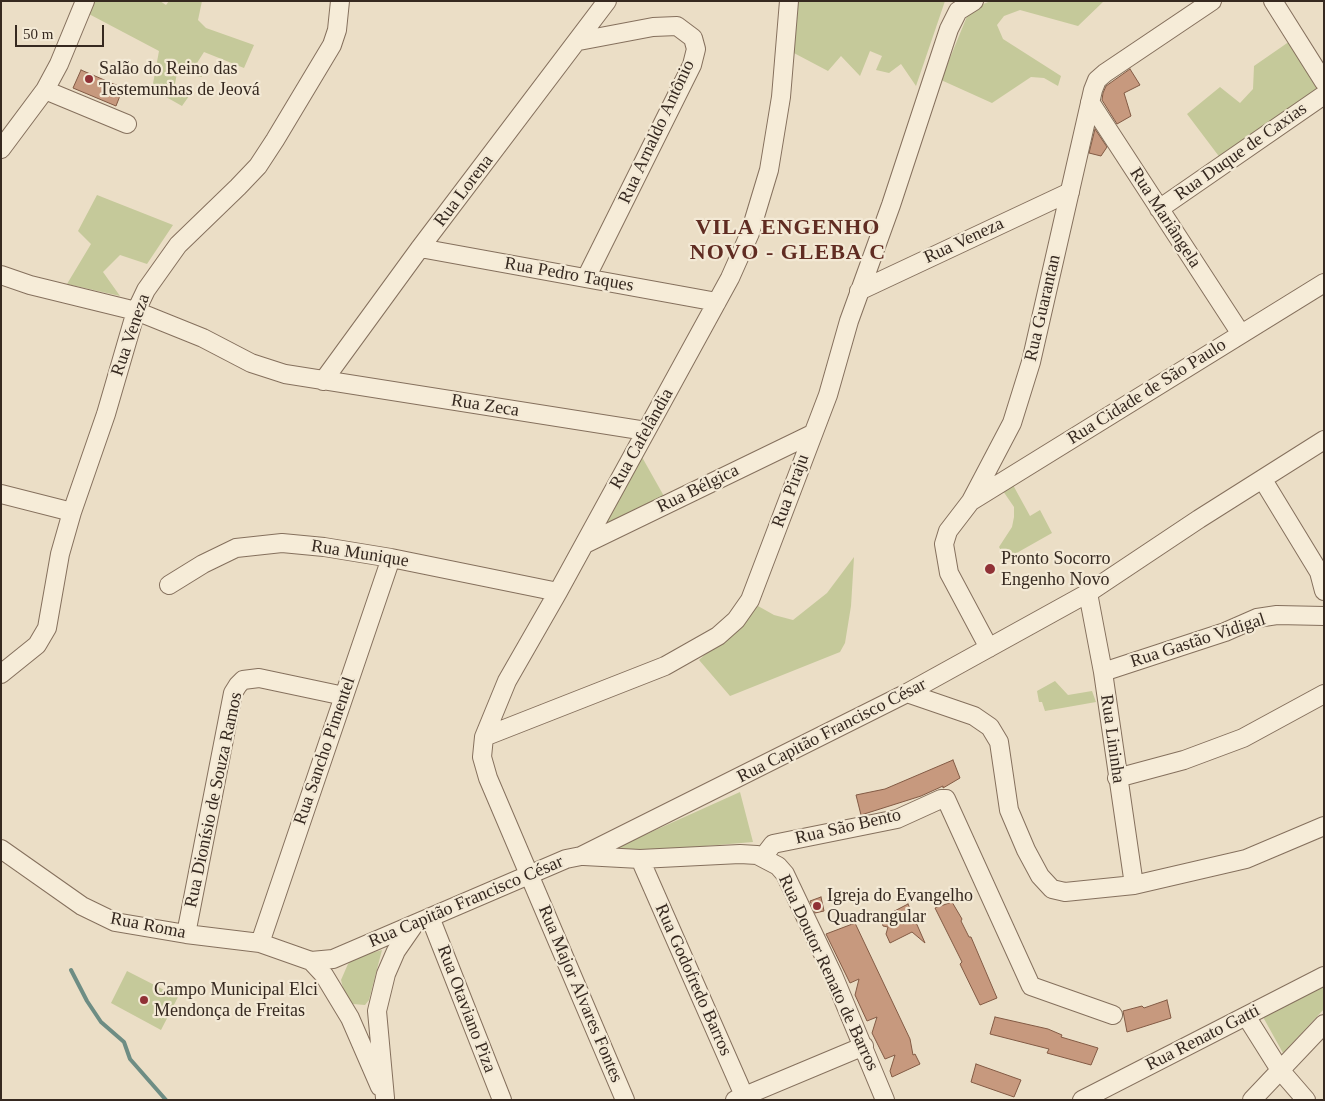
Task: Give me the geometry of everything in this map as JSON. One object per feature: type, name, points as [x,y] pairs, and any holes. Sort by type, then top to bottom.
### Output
[{"type":"street","points":[[2,148],[45,90],[59,64],[85,1]]},
{"type":"street","name":"Rua Veneza","points":[[1,674],[37,645],[47,628],[60,554],[72,512],[106,414],[136,311],[146,290],[178,245],[258,166],[332,45],[337,30],[340,1]]},
{"type":"street","name":"Rua Lorena","points":[[323,381],[420,248],[579,42],[608,1]]},
{"type":"street","name":"Rua Cafelândia","points":[[527,867],[488,778],[482,757],[484,737],[507,681],[585,544],[717,302],[750,233],[769,170],[781,97],[790,1]]},
{"type":"street","name":"Rua Piraju","points":[[484,737],[665,666],[718,636],[736,620],[750,600],[828,395],[859,291],[891,205],[953,20],[964,6],[974,1]]},
{"type":"street","name":"Rua Guarantan","points":[[989,648],[949,572],[945,559],[944,544],[948,531],[971,501],[1012,423],[1031,362],[1090,102],[1098,80],[1105,73],[1212,1]]},
{"type":"street","points":[[1273,1],[1324,82]]},
{"type":"street","name":"Rua Arnaldo Antônio","points":[[579,42],[672,25],[686,30],[693,38],[696,49],[692,65],[586,278]]},
{"type":"street","points":[[45,90],[127,124]]},
{"type":"street","name":"Rua Duque de Caxias","points":[[1159,209],[1324,95]]},
{"type":"street","name":"Rua Mariângela","points":[[1090,102],[1241,334]]},
{"type":"street","name":"Rua Veneza","points":[[859,291],[1070,192]]},
{"type":"street","name":"Rua Pedro Taques","points":[[420,248],[717,302]]},
{"type":"street","name":"Rua Zeca","points":[[1,275],[30,285],[136,311],[203,338],[266,369],[323,381],[646,431]]},
{"type":"street","name":"Rua Cidade de São Paulo","points":[[971,501],[1324,283]]},
{"type":"street","name":"Rua Bélgica","points":[[585,544],[812,434]]},
{"type":"street","name":"Rua Capitão Francisco César","points":[[311,961],[333,959],[414,925],[527,867],[581,856],[907,693],[1088,593],[1199,519],[1324,440]]},
{"type":"street","points":[[1263,480],[1321,570],[1324,591]]},
{"type":"street","points":[[1,494],[72,512]]},
{"type":"street","name":"Rua Munique","points":[[169,585],[220,554],[250,545],[282,543],[315,546],[391,558],[558,592]]},
{"type":"street","name":"Rua Sancho Pimentel","points":[[260,943],[391,558]]},
{"type":"street","name":"Rua Lininha","points":[[1088,593],[1103,672],[1134,885]]},
{"type":"street","name":"Rua Gastão Vidigal","points":[[1103,672],[1225,632],[1256,618],[1277,615],[1324,616]]},
{"type":"street","name":"Rua Dionísio de Souza Ramos","points":[[186,934],[233,693],[238,684],[242,680],[259,678],[344,696]]},
{"type":"street","points":[[907,693],[974,716],[990,727],[999,742],[1008,810],[1040,876],[1052,889],[1064,892],[1134,885],[1246,859],[1324,826]]},
{"type":"street","points":[[1117,778],[1184,760],[1243,738],[1324,694]]},
{"type":"street","name":"Rua São Bento","points":[[763,857],[773,844],[897,819],[941,799],[946,799],[1031,986],[1113,1015]]},
{"type":"street","name":"Rua Roma","points":[[1,850],[82,906],[102,917],[136,926],[260,943],[311,961]]},
{"type":"street","name":"Rua Doutor Renato de Barros","points":[[581,856],[640,859],[723,854],[757,855],[778,866],[785,874],[864,1046],[884,1098]]},
{"type":"street","name":"Rua Godofredo Barros","points":[[640,859],[742,1098]]},
{"type":"street","name":"Rua Major Alvares Fontes","points":[[527,867],[625,1100]]},
{"type":"street","name":"Rua Otaviano Piza","points":[[430,917],[502,1100]]},
{"type":"street","points":[[385,1099],[376,1011],[386,974],[396,952],[414,925]]},
{"type":"street","points":[[336,994],[336,972],[346,952]]},
{"type":"street","points":[[311,961],[324,975],[350,1018],[385,1099]]},
{"type":"street","name":"Rua Renato Gatti","points":[[1082,1100],[1324,976]]},
{"type":"street","points":[[350,1018],[366,1019],[376,1011]]},
{"type":"street","points":[[1246,1016],[1280,1070],[1306,1100]]},
{"type":"street","points":[[1252,1100],[1324,1024]]},
{"type":"street","points":[[742,1098],[864,1046]]},
{"type":"street","points":[[884,1098],[902,1100]]},
{"type":"green space","points":[[93,1],[160,1],[166,5],[169,1],[202,1],[198,20],[206,28],[254,45],[244,68],[204,52],[197,63],[202,77],[177,73],[175,84],[189,96],[182,106],[152,89],[159,51],[87,13]]},
{"type":"green space","points":[[797,1],[945,1],[916,86],[901,64],[889,73],[876,70],[882,56],[870,51],[860,76],[841,56],[828,71],[792,52],[797,22]]},
{"type":"green space","points":[[991,1],[1104,1],[1078,26],[1020,10],[1004,16],[997,25],[1003,39],[1061,76],[1058,86],[1044,78],[1031,77],[992,103],[941,80],[970,9]]},
{"type":"green space","points":[[1293,39],[1324,87],[1221,159],[1187,114],[1220,87],[1240,103],[1253,89],[1254,66]]},
{"type":"green space","points":[[97,195],[173,225],[147,264],[120,255],[103,272],[120,296],[67,284],[91,244],[78,231]]},
{"type":"green space","points":[[638,450],[665,498],[590,539]]},
{"type":"green space","points":[[1013,485],[1030,516],[1040,510],[1052,533],[1006,559],[999,547],[1012,527],[1014,507],[1003,491]]},
{"type":"green space","points":[[854,557],[851,606],[845,643],[840,652],[730,696],[699,660],[758,606],[774,615],[793,620],[827,593]]},
{"type":"green space","points":[[1055,681],[1068,695],[1092,691],[1096,702],[1045,711],[1042,702],[1039,702],[1037,691]]},
{"type":"green space","points":[[740,792],[753,842],[599,855],[629,842]]},
{"type":"green space","points":[[382,950],[369,1000],[365,1005],[353,1004],[344,992],[341,980],[348,964],[356,957]]},
{"type":"green space","name":"Campo Municipal Elci Mendonça de Freitas","points":[[127,971],[178,997],[161,1030],[111,1003]]},
{"type":"green space","points":[[1324,984],[1324,1009],[1283,1053],[1263,1017]]},
{"type":"building","points":[[1130,69],[1140,85],[1124,93],[1131,116],[1117,124],[1102,100],[1103,93],[1106,86]]},
{"type":"building","name":"Salão do Reino das Testemunhas de Jeová","points":[[81,70],[123,88],[116,106],[73,88]]},
{"type":"building","points":[[1095,129],[1107,147],[1101,156],[1089,153]]},
{"type":"building","points":[[953,760],[960,778],[943,788],[943,786],[921,796],[861,815],[856,795],[885,789]]},
{"type":"building","name":"Igreja do Evangelho Quadrangular","points":[[821,897],[824,911],[815,913],[810,901]]},
{"type":"building","points":[[952,902],[962,919],[961,921],[969,937],[971,937],[997,998],[980,1005],[960,964],[962,962],[935,908]]},
{"type":"building","points":[[908,904],[925,943],[912,932],[890,943],[886,934],[888,927],[883,926],[881,918]]},
{"type":"building","points":[[855,923],[910,1039],[913,1055],[915,1054],[920,1064],[892,1077],[890,1071],[895,1055],[885,1059],[872,1033],[877,1017],[867,1021],[855,995],[859,979],[850,983],[826,934]]},
{"type":"building","points":[[1167,1000],[1171,1018],[1127,1032],[1123,1011],[1142,1006],[1144,1008]]},
{"type":"building","points":[[995,1017],[1048,1029],[1062,1035],[1061,1037],[1098,1048],[1091,1065],[1047,1053],[1049,1049],[990,1034]]},
{"type":"building","points":[[976,1064],[1021,1080],[1014,1097],[971,1082]]},
{"type":"waterway","points":[[71,970],[87,1001],[101,1022],[124,1042],[130,1059],[166,1100]]},
{"type":"place","name":"Salão do Reino das Testemunhas de Jeová","points":[[89,79]]},
{"type":"place","name":"Pronto Socorro Engenho Novo","points":[[990,569]]},
{"type":"place","name":"Igreja do Evangelho Quadrangular","points":[[817,906]]},
{"type":"place","name":"Campo Municipal Elci Mendonça de Freitas","points":[[144,1000]]},
{"type":"district","name":"VILA ENGENHO NOVO - GLEBA C","points":[[788,240]]}]
